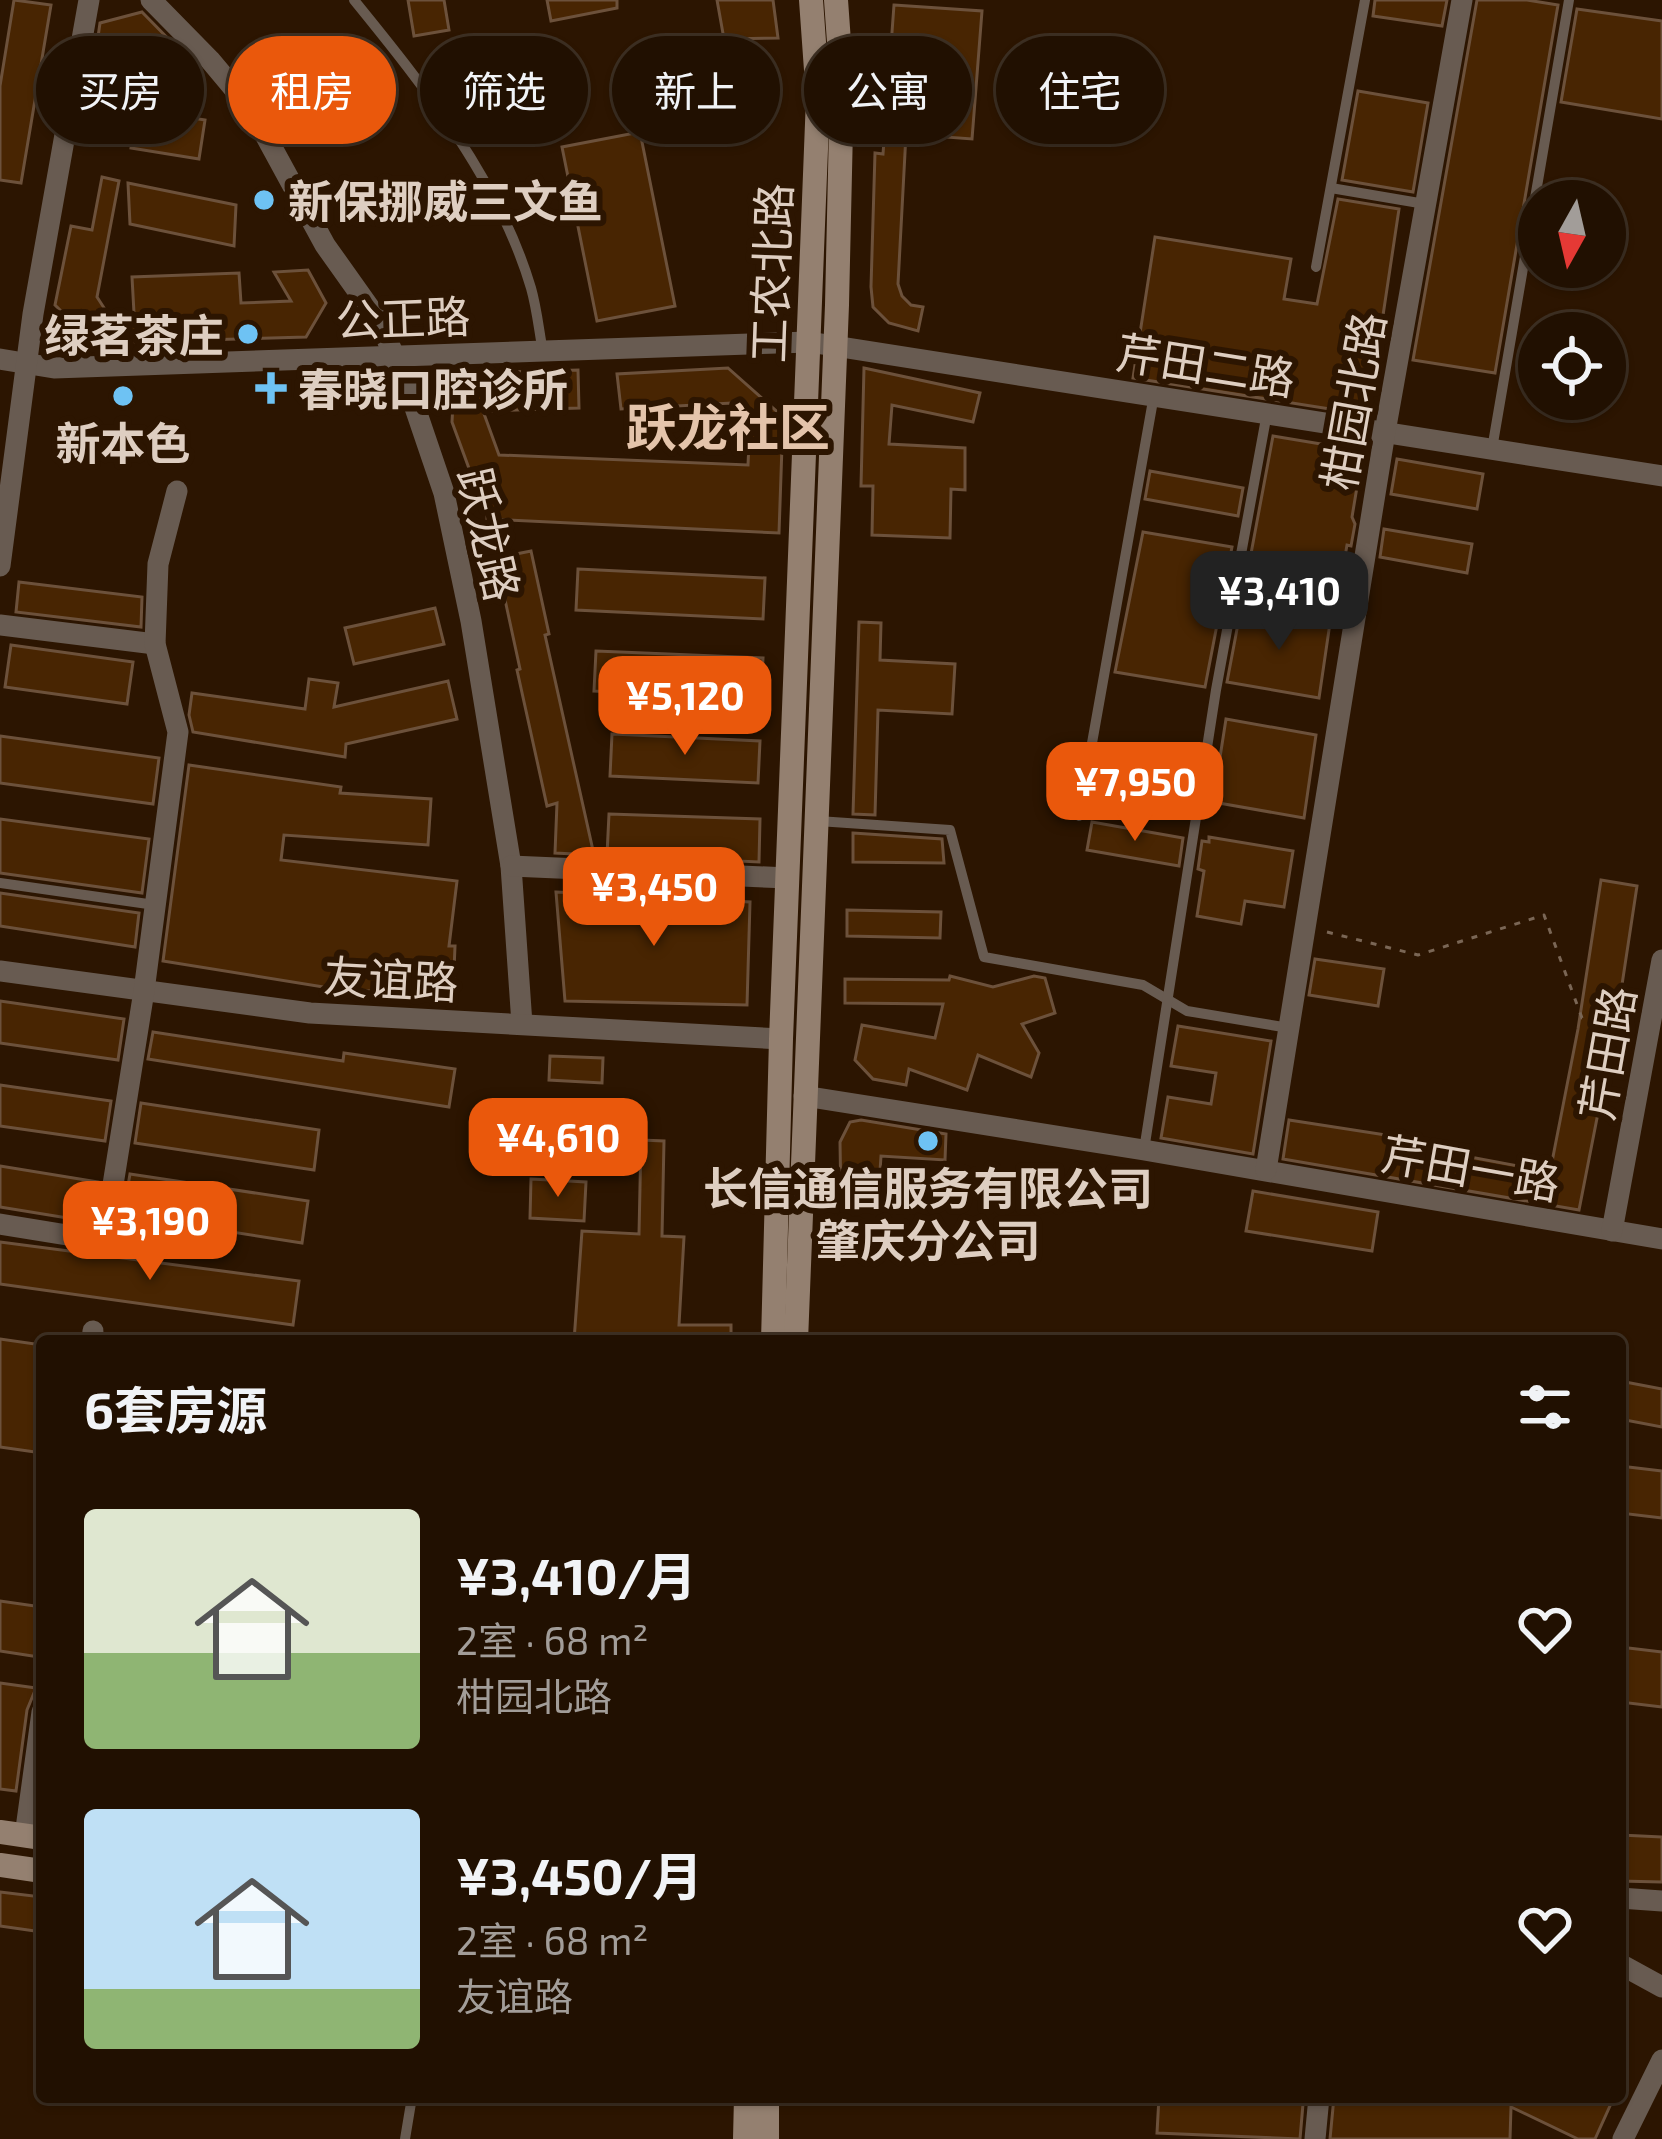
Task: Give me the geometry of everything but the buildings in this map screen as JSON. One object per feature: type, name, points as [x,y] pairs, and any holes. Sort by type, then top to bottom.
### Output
[{"type":"street","points":[[0,566],[26,365],[89,0]]},
{"type":"street","name":"跃龙路","points":[[151,0],[251,109],[325,245],[379,321],[396,357],[444,493],[471,622],[511,866],[522,1024]]},
{"type":"street","name":"工农北路","points":[[773,1335],[818,98],[811,0]]},
{"type":"street","name":"工农北路","points":[[796,1335],[836,346],[842,83],[836,0]]},
{"type":"street","name":"柑园北路","points":[[1266,1170],[1385,432],[1462,0]]},
{"type":"street","name":"公正路","points":[[0,359],[54,368],[809,342]]},
{"type":"street","name":"芹田二路","points":[[809,342],[1662,476]]},
{"type":"street","points":[[0,1224],[104,1241],[144,991],[178,732],[155,644],[158,565],[177,491]]},
{"type":"street","points":[[0,625],[155,644]]},
{"type":"street","points":[[511,866],[788,878]]},
{"type":"street","name":"芹田路","points":[[1612,1231],[1662,960]]},
{"type":"street","name":"友谊路","points":[[0,971],[310,1013],[781,1039]]},
{"type":"street","name":"芹田一路","points":[[804,1096],[1662,1239]]},
{"type":"street","points":[[22,1835],[36,1749]]},
{"type":"street","points":[[0,1865],[36,1870]]},
{"type":"street","points":[[1626,1898],[1662,1901]]},
{"type":"street","points":[[1626,1967],[1662,1987]]},
{"type":"street","points":[[1623,2139],[1662,2060]]},
{"type":"street","points":[[745,2139],[746,2103]]},
{"type":"street","points":[[766,2139],[767,2103]]},
{"type":"street","points":[[1316,2139],[1319,2103]]},
{"type":"lane","points":[[354,0],[462,144],[502,214],[532,289],[543,352]]},
{"type":"lane","points":[[1316,267],[1365,0]]},
{"type":"lane","points":[[1492,449],[1568,0]]},
{"type":"lane","points":[[1331,188],[1426,204]]},
{"type":"lane","points":[[1079,816],[1154,395]]},
{"type":"lane","points":[[1144,1150],[1216,691],[1267,413]]},
{"type":"lane","points":[[815,820],[950,830],[984,957],[1143,985],[1187,1011],[1289,1028]]},
{"type":"lane","points":[[0,884],[155,905]]},
{"type":"lane","points":[[406,2139],[411,2103]]},
{"type":"path","points":[[1306,926],[1418,955],[1544,915],[1582,1018],[1650,1032]]},
{"type":"place","name":"新保挪威三文鱼","points":[[264,200]]},
{"type":"place","name":"绿茗茶庄","points":[[248,334]]},
{"type":"place","name":"春晓口腔诊所","points":[[271,388]]},
{"type":"place","name":"新本色","points":[[123,396]]},
{"type":"place","name":"长信通信服务有限公司 肇庆分公司","points":[[928,1141]]},
{"type":"district","name":"跃龙社区","points":[[728,425]]}]
